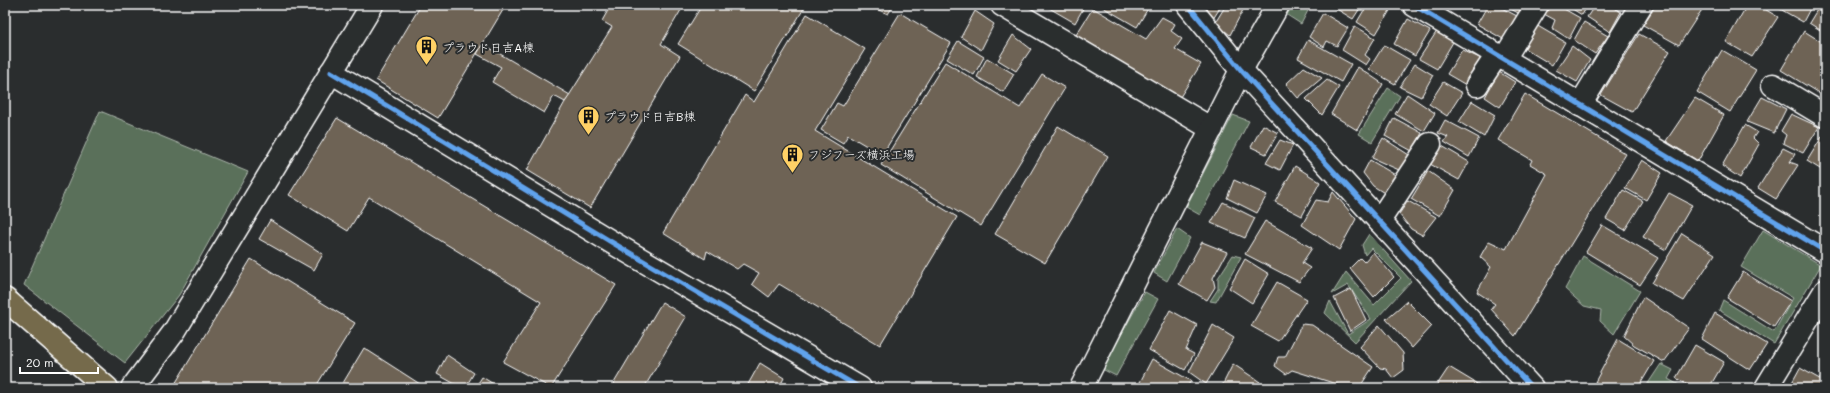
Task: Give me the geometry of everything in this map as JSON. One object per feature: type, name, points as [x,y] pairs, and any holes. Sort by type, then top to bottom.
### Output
[{"type":"main road","points":[[5,299],[107,388]]},
{"type":"street","points":[[132,388],[174,332],[259,194],[372,5]]},
{"type":"street","points":[[1002,5],[1212,129]]},
{"type":"street","points":[[1188,5],[1241,70],[1532,388]]},
{"type":"street","points":[[1081,388],[1241,70],[1278,5]]},
{"type":"street","points":[[1414,5],[1825,251]]},
{"type":"street","points":[[1477,85],[1500,57],[1537,5]]},
{"type":"street","points":[[1580,104],[1641,5]]},
{"type":"street","points":[[331,72],[613,244],[860,388]]},
{"type":"street","points":[[1773,85],[1825,116]]},
{"type":"street","points":[[1379,221],[1430,144]]},
{"type":"street","points":[[1766,388],[1825,291]]},
{"type":"green space","points":[[1292,5],[1311,5],[1301,24],[1287,15]]},
{"type":"green space","points":[[1388,88],[1400,96],[1372,142],[1359,134]]},
{"type":"green space","points":[[100,111],[248,172],[179,295],[125,363],[24,285]]},
{"type":"green space","points":[[1233,115],[1249,121],[1200,215],[1186,207]]},
{"type":"green space","points":[[1177,229],[1190,238],[1167,281],[1154,273]]},
{"type":"green space","points":[[1763,230],[1821,265],[1774,344],[1719,310],[1723,300],[1774,332],[1793,298],[1741,267]]},
{"type":"green space","points":[[1369,234],[1411,281],[1355,342],[1325,313],[1330,301],[1348,334],[1371,319],[1348,285],[1332,294],[1346,272],[1374,305],[1401,278],[1371,248],[1365,255],[1362,245]]},
{"type":"green space","points":[[1233,255],[1241,257],[1216,302],[1210,301],[1218,289],[1218,278]]},
{"type":"green space","points":[[1583,256],[1640,291],[1614,334],[1600,321],[1601,310],[1584,306],[1565,289]]},
{"type":"green space","points":[[1145,292],[1158,299],[1116,376],[1102,369]]},
{"type":"green space","points":[[1661,364],[1673,370],[1668,379],[1679,385],[1677,388],[1652,388],[1647,385]]},
{"type":"building","name":"プラウド日吉A棟","points":[[421,5],[506,5],[438,118],[376,80]]},
{"type":"building","name":"プラウド日吉B棟","points":[[611,5],[684,5],[661,44],[680,56],[590,208],[527,170],[565,102],[612,27],[602,21]]},
{"type":"building","points":[[702,5],[806,5],[754,91],[678,44]]},
{"type":"building","points":[[875,5],[894,5],[888,14],[874,8]]},
{"type":"building","points":[[1044,5],[1085,5],[1075,23]]},
{"type":"building","points":[[1099,5],[1150,5],[1137,27]]},
{"type":"building","points":[[1203,5],[1222,5],[1213,19]]},
{"type":"building","points":[[1226,5],[1236,5],[1244,8],[1230,35],[1215,23]]},
{"type":"building","points":[[1330,5],[1362,5],[1353,19]]},
{"type":"building","points":[[1367,5],[1389,5],[1392,7],[1376,34],[1357,22]]},
{"type":"building","points":[[1488,5],[1496,5],[1517,16],[1503,39],[1477,24]]},
{"type":"building","points":[[1503,5],[1525,5],[1520,14]]},
{"type":"building","points":[[1551,5],[1557,5],[1580,18],[1569,39],[1552,28],[1555,20],[1544,14]]},
{"type":"building","points":[[1566,5],[1588,5],[1582,15]]},
{"type":"building","points":[[1595,5],[1609,5],[1621,12],[1610,32],[1587,17]]},
{"type":"building","points":[[1656,5],[1705,5],[1679,45],[1643,25]]},
{"type":"building","points":[[1747,5],[1758,5],[1778,17],[1752,57],[1726,42]]},
{"type":"building","points":[[1773,5],[1812,5],[1803,22]]},
{"type":"building","points":[[1820,5],[1825,5],[1825,33],[1809,23]]},
{"type":"building","points":[[1093,8],[1146,39],[1162,17],[1175,24],[1171,31],[1182,39],[1175,49],[1201,64],[1180,97],[1076,35]]},
{"type":"building","points":[[975,11],[994,24],[981,50],[961,37]]},
{"type":"building","points":[[900,13],[951,43],[882,155],[848,135],[843,143],[821,130],[837,103],[843,106]]},
{"type":"building","points":[[1323,13],[1348,28],[1337,46],[1327,41],[1324,47],[1309,37]]},
{"type":"building","name":"フジフーズ横浜工場","points":[[807,14],[865,49],[815,131],[957,217],[880,345],[779,284],[769,297],[752,284],[759,273],[743,264],[737,269],[707,251],[705,259],[663,233],[745,95],[754,102]]},
{"type":"building","points":[[1408,19],[1430,31],[1415,56],[1394,44]]},
{"type":"building","points":[[1584,22],[1608,36],[1595,54],[1574,40]]},
{"type":"building","points":[[1536,25],[1565,42],[1552,65],[1522,47]]},
{"type":"building","points":[[1355,26],[1375,38],[1365,55],[1370,59],[1366,65],[1342,50]]},
{"type":"building","points":[[1437,31],[1453,42],[1437,69],[1419,59]]},
{"type":"building","points":[[1804,31],[1825,44],[1825,97],[1781,70]]},
{"type":"building","points":[[1639,34],[1670,51],[1632,112],[1601,95]]},
{"type":"building","points":[[1013,35],[1031,49],[1016,71],[998,60]]},
{"type":"building","points":[[1308,40],[1351,64],[1341,82],[1298,58]]},
{"type":"building","points":[[958,41],[984,57],[974,75],[947,59]]},
{"type":"building","points":[[483,44],[570,95],[565,102],[554,96],[544,113],[492,82],[501,67],[477,54]]},
{"type":"building","points":[[1384,45],[1410,60],[1395,84],[1369,69]]},
{"type":"building","points":[[1572,46],[1590,60],[1577,82],[1556,70]]},
{"type":"building","points":[[1462,50],[1482,59],[1466,85],[1447,74]]},
{"type":"building","points":[[1722,50],[1756,70],[1730,112],[1697,92]]},
{"type":"building","points":[[987,58],[1014,74],[1003,92],[977,77]]},
{"type":"building","points":[[945,62],[1020,108],[1042,74],[1065,88],[981,226],[881,165]]},
{"type":"building","points":[[1415,64],[1433,75],[1421,97],[1400,87]]},
{"type":"building","points":[[1304,67],[1322,78],[1298,98],[1286,84]]},
{"type":"building","points":[[1358,67],[1383,84],[1357,130],[1331,114]]},
{"type":"building","points":[[1499,72],[1515,82],[1500,107],[1485,97]]},
{"type":"building","points":[[1327,80],[1339,87],[1322,115],[1306,99]]},
{"type":"building","points":[[1443,82],[1462,93],[1447,116],[1429,104]]},
{"type":"building","points":[[1407,94],[1435,113],[1424,131],[1395,114]]},
{"type":"building","points":[[1525,94],[1626,154],[1515,336],[1491,309],[1495,304],[1477,292],[1491,267],[1480,257],[1489,241],[1506,249],[1547,174],[1530,164],[1532,160],[1498,140]]},
{"type":"building","points":[[1762,97],[1786,109],[1774,133],[1747,122]]},
{"type":"building","points":[[1695,98],[1724,115],[1698,161],[1666,141]]},
{"type":"building","points":[[1472,101],[1495,115],[1484,137],[1459,122]]},
{"type":"building","points":[[1791,114],[1819,127],[1803,153],[1783,143],[1786,135],[1781,131]]},
{"type":"building","points":[[337,118],[616,285],[551,388],[503,362],[541,302],[369,197],[348,231],[289,195]]},
{"type":"building","points":[[1394,118],[1422,133],[1412,151],[1385,136]]},
{"type":"building","points":[[1445,120],[1479,138],[1469,157],[1444,142],[1448,137],[1438,133]]},
{"type":"building","points":[[1263,125],[1278,133],[1266,154],[1251,147]]},
{"type":"building","points":[[1745,125],[1757,132],[1753,138],[1759,144],[1740,178],[1722,166]]},
{"type":"building","points":[[1058,126],[1108,156],[1045,263],[995,234]]},
{"type":"building","points":[[1823,135],[1825,136],[1825,172],[1807,161]]},
{"type":"building","points":[[1383,138],[1409,155],[1399,170],[1372,158]]},
{"type":"building","points":[[1280,140],[1293,145],[1280,170],[1266,163]]},
{"type":"building","points":[[1442,146],[1469,162],[1459,180],[1430,164]]},
{"type":"building","points":[[1783,148],[1795,154],[1790,162],[1798,165],[1776,199],[1758,188]]},
{"type":"building","points":[[1370,160],[1397,176],[1386,194],[1373,186],[1363,173]]},
{"type":"building","points":[[1642,160],[1662,173],[1646,200],[1625,188]]},
{"type":"building","points":[[1295,166],[1320,182],[1302,216],[1275,202]]},
{"type":"building","points":[[1428,171],[1455,190],[1440,216],[1411,199]]},
{"type":"building","points":[[1234,180],[1267,195],[1257,213],[1227,198]]},
{"type":"building","points":[[1623,190],[1643,201],[1625,230],[1606,219]]},
{"type":"building","points":[[1333,192],[1356,219],[1339,250],[1302,225],[1316,200],[1328,202]]},
{"type":"building","points":[[1669,193],[1692,205],[1666,250],[1643,237]]},
{"type":"building","points":[[1408,201],[1436,217],[1422,235],[1411,229],[1399,214]]},
{"type":"building","points":[[1223,202],[1255,218],[1245,238],[1211,223]]},
{"type":"building","points":[[270,220],[323,254],[314,270],[259,239]]},
{"type":"building","points":[[1265,221],[1312,248],[1302,263],[1310,268],[1299,282],[1245,254]]},
{"type":"building","points":[[1602,225],[1658,258],[1640,285],[1586,252]]},
{"type":"building","points":[[1682,233],[1715,254],[1684,301],[1652,283]]},
{"type":"building","points":[[1202,242],[1227,252],[1213,278],[1215,287],[1207,300],[1179,284]]},
{"type":"building","points":[[1373,252],[1394,277],[1374,297],[1350,268],[1360,258],[1364,262]]},
{"type":"building","points":[[251,259],[355,323],[315,388],[181,388],[175,384]]},
{"type":"building","points":[[1245,259],[1269,274],[1252,303],[1229,288]]},
{"type":"building","points":[[1743,272],[1791,301],[1774,327],[1727,298]]},
{"type":"building","points":[[1277,282],[1307,299],[1278,341],[1251,326]]},
{"type":"building","points":[[1351,289],[1366,320],[1350,331],[1334,298]]},
{"type":"building","points":[[1643,297],[1689,328],[1664,362],[1634,345],[1624,336]]},
{"type":"building","points":[[1407,301],[1432,326],[1412,348],[1386,319]]},
{"type":"building","points":[[662,302],[686,317],[644,388],[611,388]]},
{"type":"building","points":[[1170,310],[1197,325],[1186,350],[1194,354],[1185,370],[1149,350]]},
{"type":"building","points":[[1715,313],[1767,344],[1750,370],[1702,339]]},
{"type":"building","points":[[1302,324],[1312,325],[1373,367],[1359,388],[1349,388],[1292,370],[1286,374],[1275,366],[1278,357],[1285,357]]},
{"type":"building","points":[[1213,325],[1234,338],[1206,384],[1189,372]]},
{"type":"building","points":[[1379,325],[1403,353],[1404,370],[1393,378],[1386,369],[1380,368],[1360,347]]},
{"type":"building","points":[[1618,339],[1654,361],[1638,388],[1606,388],[1595,382]]},
{"type":"building","points":[[1695,345],[1724,362],[1709,388],[1693,388],[1676,378]]},
{"type":"building","points":[[364,348],[423,386],[421,388],[340,388]]},
{"type":"building","points":[[447,355],[474,373],[465,388],[462,388],[437,374]]},
{"type":"building","points":[[1152,359],[1191,381],[1186,388],[1142,388],[1138,386]]},
{"type":"building","points":[[760,363],[784,378],[779,388],[746,388]]},
{"type":"building","points":[[1233,364],[1260,382],[1256,388],[1221,388]]},
{"type":"building","points":[[1449,367],[1484,388],[1435,388]]},
{"type":"building","points":[[1800,368],[1825,382],[1825,388],[1789,388]]},
{"type":"building","points":[[482,377],[500,388],[475,388]]},
{"type":"cycle path","points":[[1188,5],[1241,70],[1532,388]]},
{"type":"cycle path","points":[[1414,5],[1825,251]]},
{"type":"cycle path","points":[[331,72],[613,243],[860,388]]},
{"type":"place","name":"プラウド日吉A棟","points":[[427,66]]},
{"type":"place","name":"プラウド日吉B棟","points":[[589,136]]},
{"type":"place","name":"フジフーズ横浜工場","points":[[792,174]]}]
